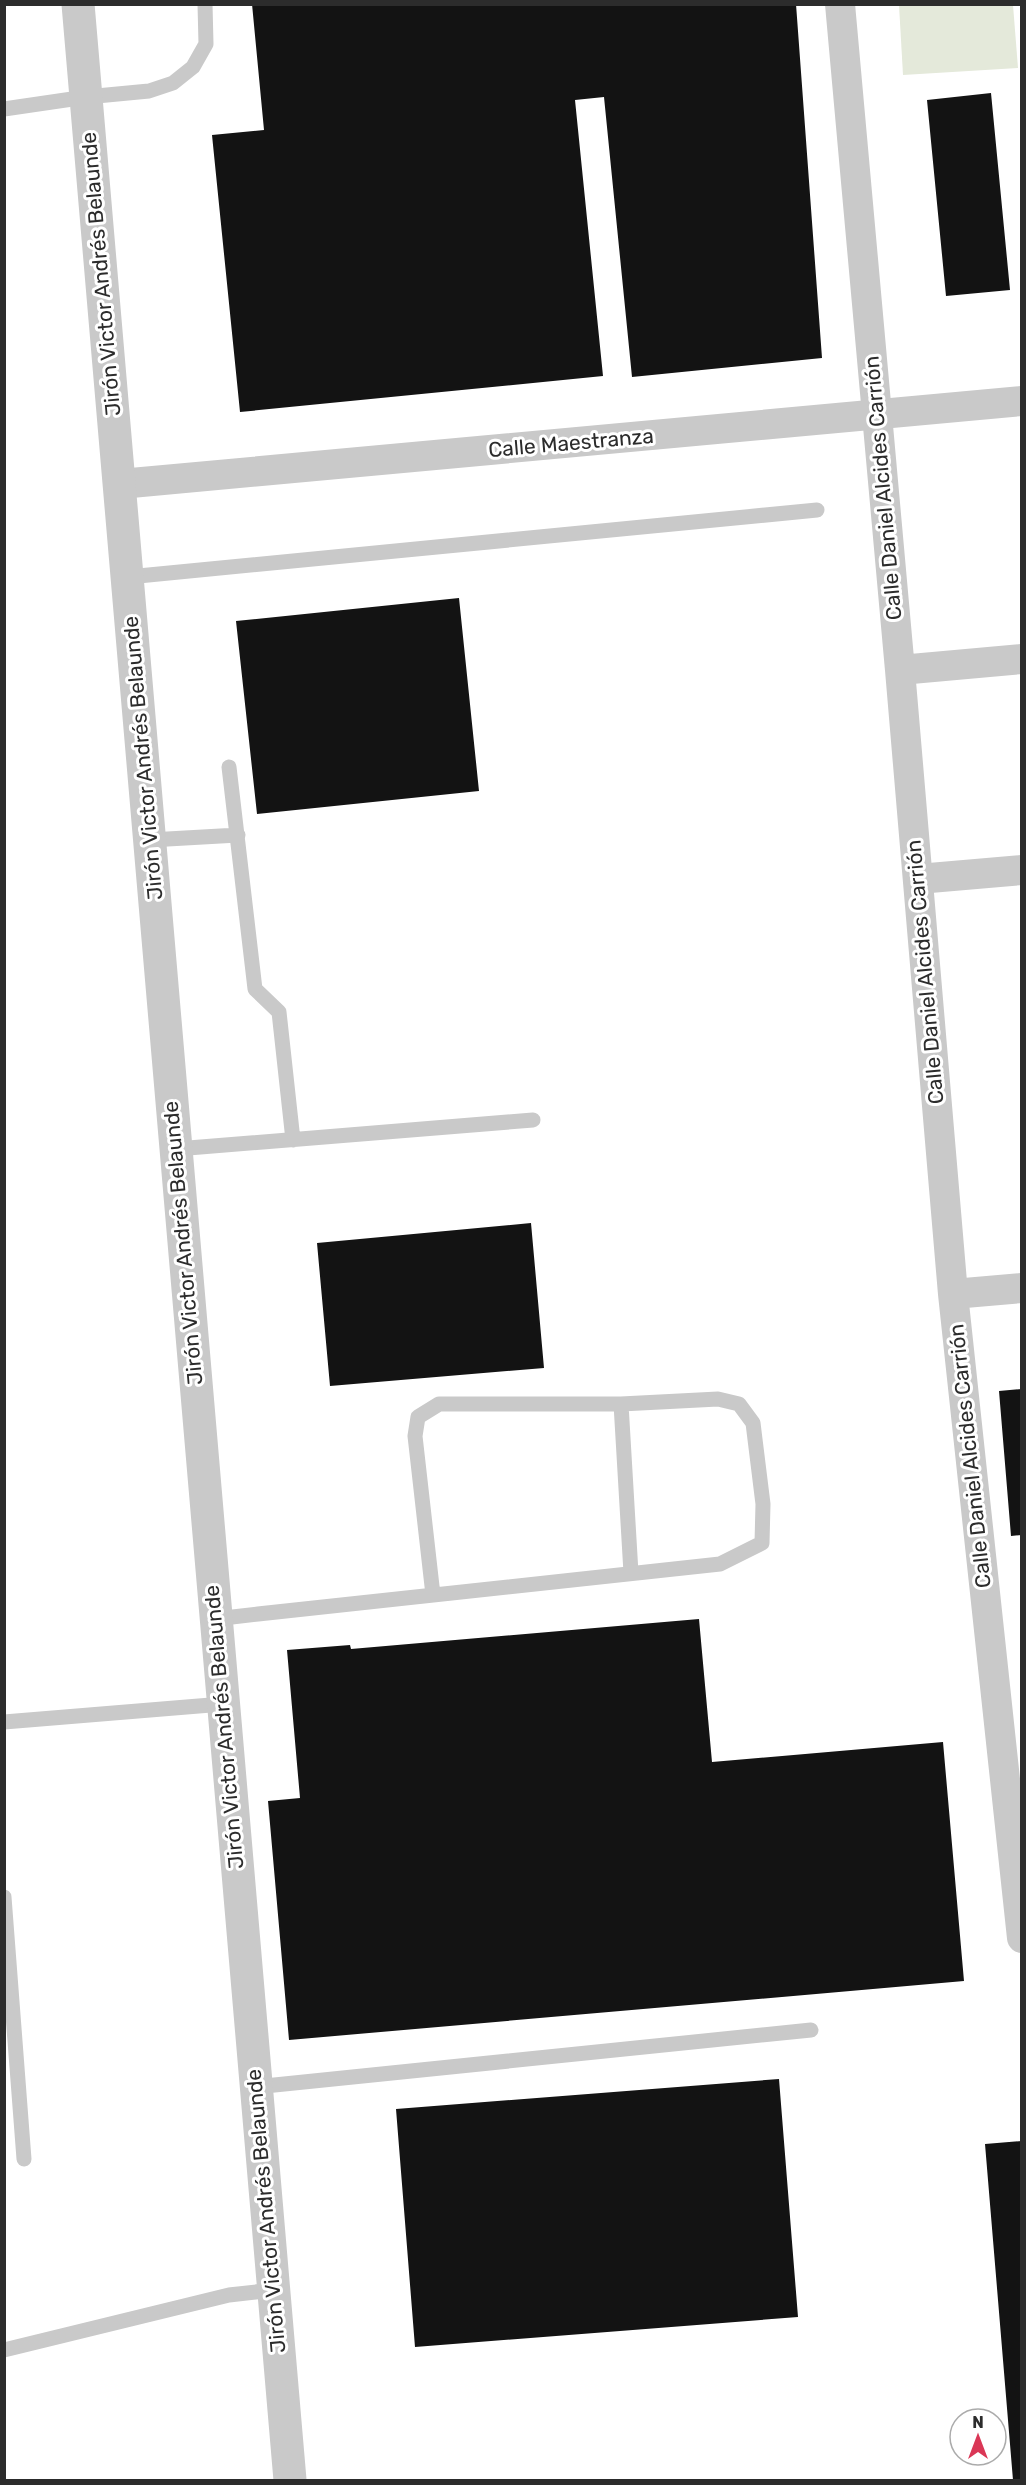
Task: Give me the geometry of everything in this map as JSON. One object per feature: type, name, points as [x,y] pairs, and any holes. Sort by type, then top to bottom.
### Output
[{"type":"street","name":"Jirón Victor Andrés Belaunde","points":[[78,4],[290,2481]]},
{"type":"street","name":"Calle Daniel Alcides Carrión","points":[[840,4],[953,1294],[1022,1938]]},
{"type":"street","name":"Calle Maestranza","points":[[120,484],[1022,401]]},
{"type":"street","points":[[900,670],[1022,659]]},
{"type":"street","points":[[918,879],[1022,870]]},
{"type":"street","points":[[953,1294],[1022,1288]]},
{"type":"lane","points":[[4,109],[86,96],[149,91],[173,83],[193,67],[206,44],[205,4]]},
{"type":"lane","points":[[128,578],[817,510]]},
{"type":"lane","points":[[229,767],[255,989],[279,1012],[293,1140]]},
{"type":"lane","points":[[150,840],[238,835]]},
{"type":"lane","points":[[176,1149],[533,1120]]},
{"type":"lane","points":[[215,1619],[720,1564],[762,1543],[763,1504],[753,1423],[739,1404],[718,1399],[621,1404],[439,1404],[418,1418],[415,1436],[433,1595]]},
{"type":"lane","points":[[621,1404],[631,1573]]},
{"type":"lane","points":[[4,1722],[223,1704]]},
{"type":"lane","points":[[4,1897],[24,2159]]},
{"type":"lane","points":[[255,2087],[811,2030]]},
{"type":"lane","points":[[4,2350],[229,2295],[273,2290]]},
{"type":"shaded area","points":[[899,5],[1013,5],[1018,68],[903,75]]},
{"type":"building","points":[[252,4],[796,4],[822,358],[632,377],[604,97],[575,100],[603,376],[240,412],[212,135],[264,130]]},
{"type":"building","points":[[991,93],[1010,290],[946,296],[927,100]]},
{"type":"building","points":[[459,598],[479,791],[257,814],[236,621]]},
{"type":"building","points":[[531,1223],[544,1368],[330,1386],[317,1243]]},
{"type":"building","points":[[1022,1389],[1022,1535],[1011,1536],[999,1391]]},
{"type":"building","points":[[699,1619],[712,1762],[943,1742],[964,1981],[289,2040],[268,1801],[300,1798],[287,1650],[350,1645],[351,1649]]},
{"type":"building","points":[[779,2079],[798,2317],[415,2347],[396,2109]]},
{"type":"building","points":[[1022,2141],[1022,2480],[1013,2480],[985,2144]]}]
